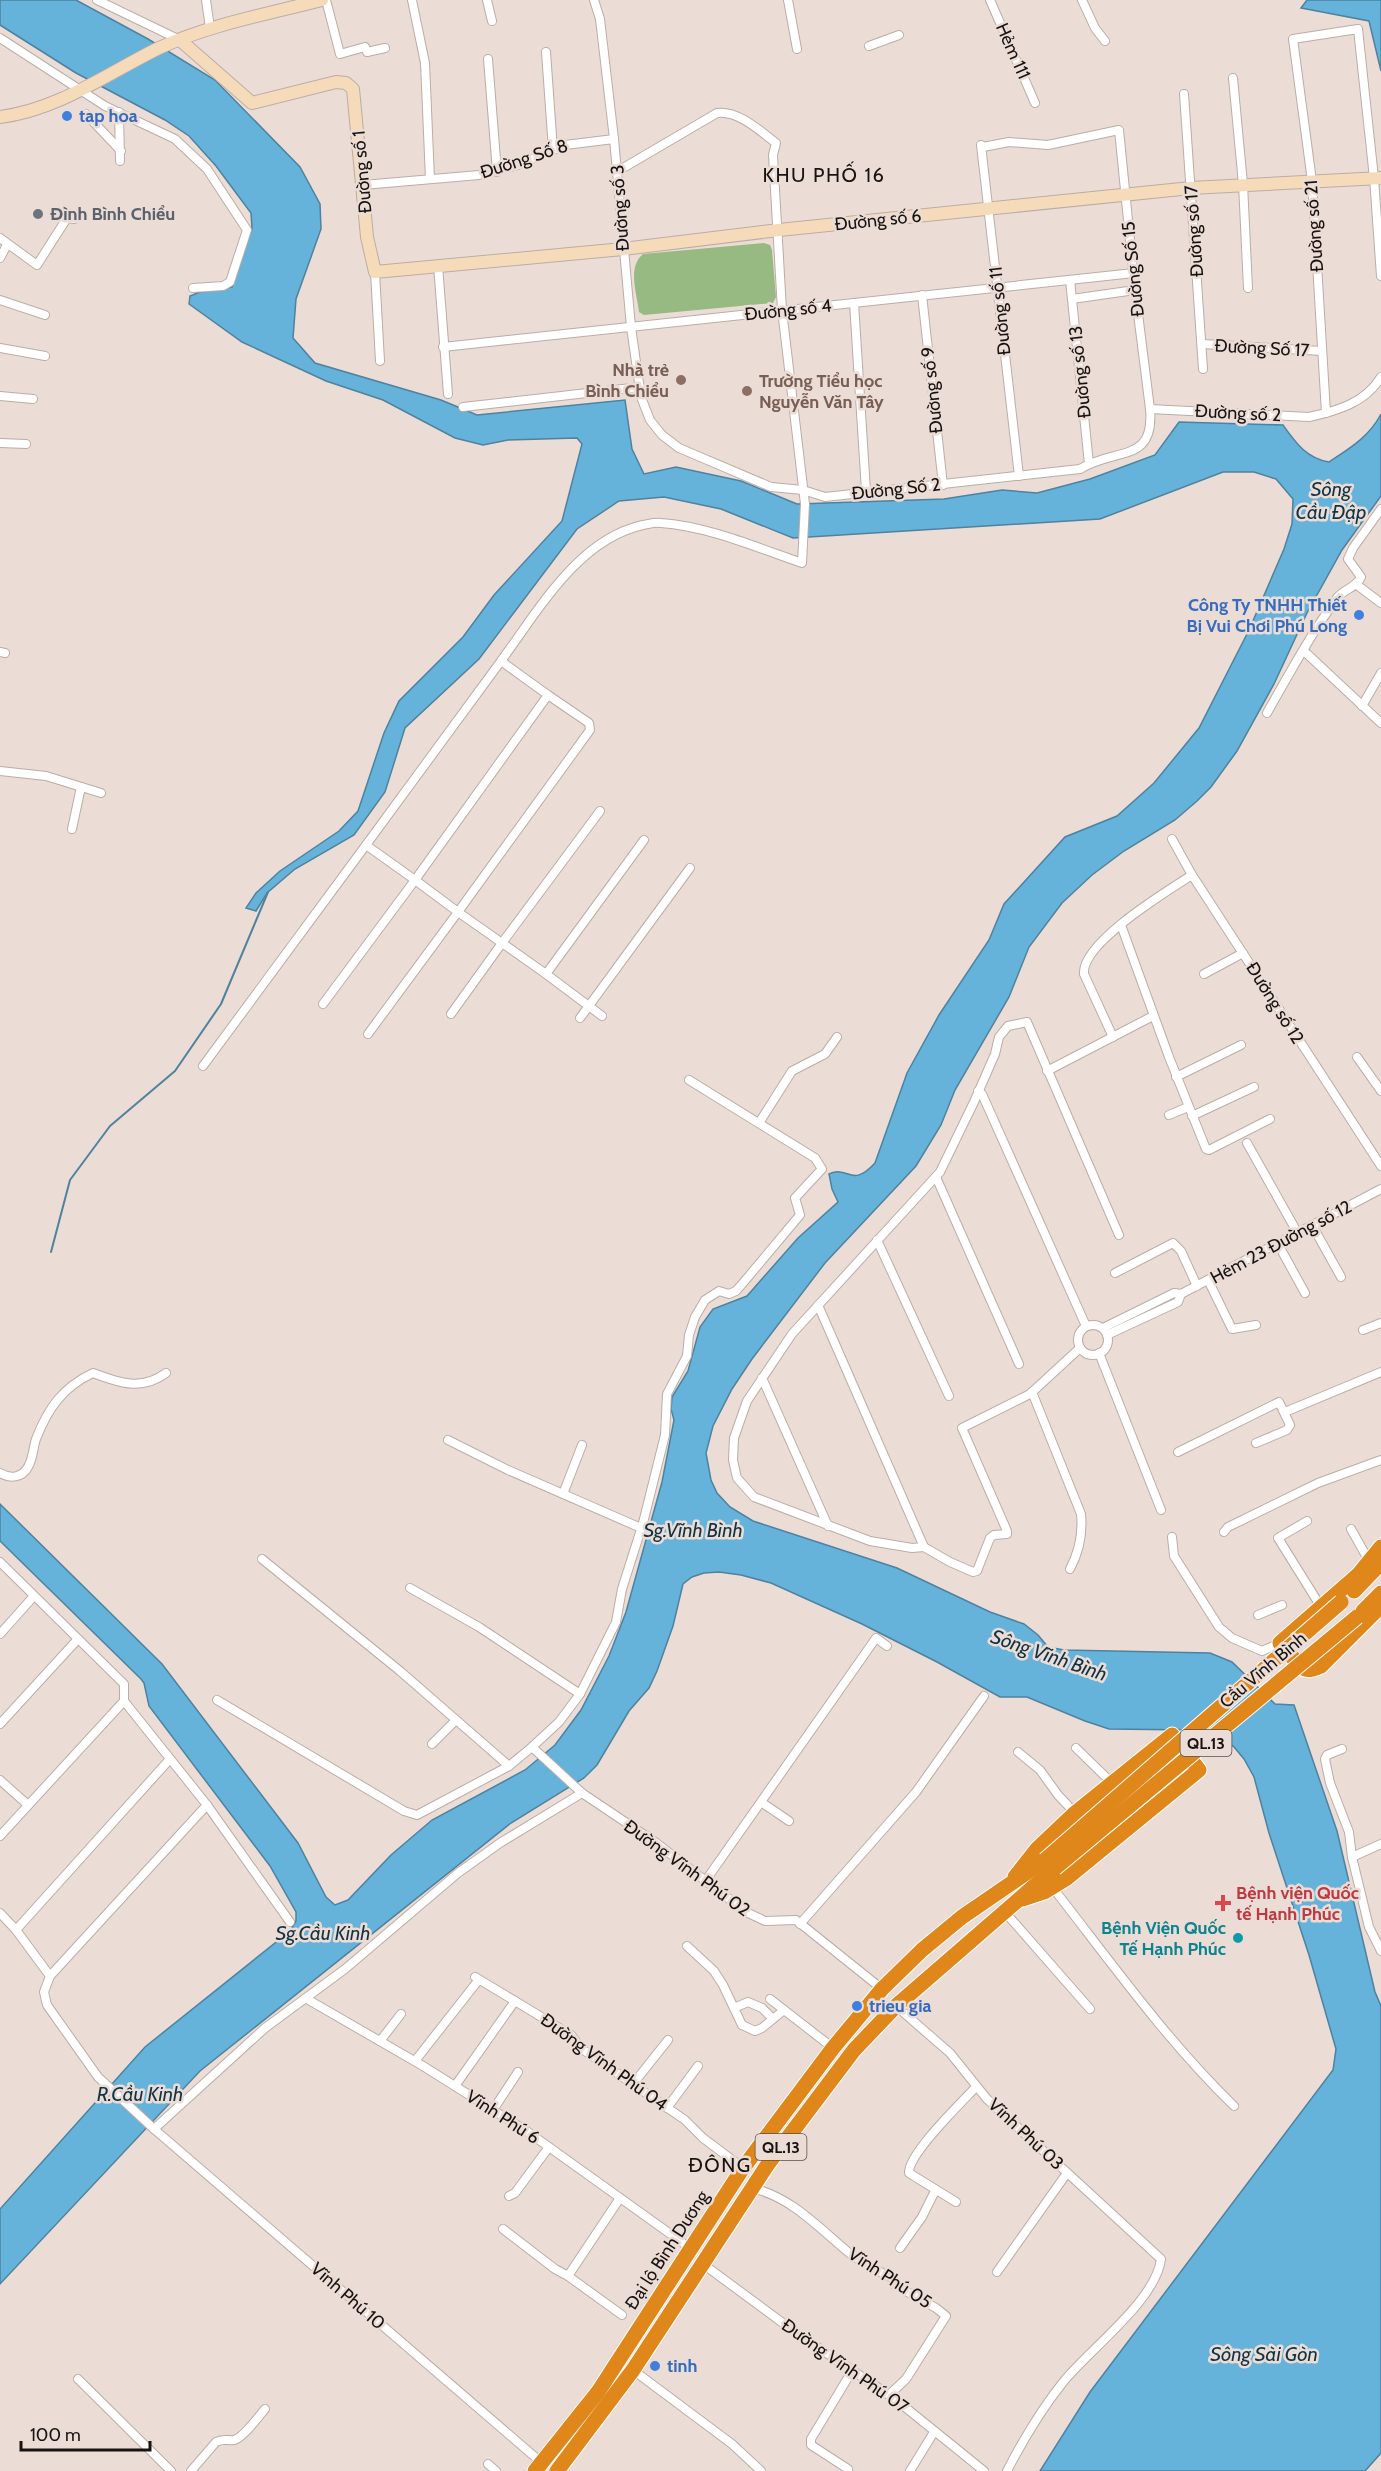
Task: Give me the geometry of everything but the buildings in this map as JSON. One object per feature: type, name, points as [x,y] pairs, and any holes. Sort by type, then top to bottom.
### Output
[{"type":"highway","points":[[1381,1547],[1375,1562],[1280,1643],[1301,1667],[1305,1670],[1312,1670],[1321,1665],[1381,1606]]},
{"type":"highway","name":"Cầu Vĩnh Bình","points":[[1050,1864],[1370,1576],[1375,1562]]},
{"type":"highway","name":"Cầu Vĩnh Bình","points":[[1050,1864],[1357,1617],[1381,1593]]},
{"type":"highway","points":[[1009,1906],[1053,1888],[1199,1770],[1172,1735],[1075,1813],[1037,1849],[1012,1882]]},
{"type":"highway","name":"Đại lộ Bình Dương","points":[[538,2467],[598,2391],[743,2168],[833,2048],[882,1989],[942,1933],[1012,1882],[1050,1864]]},
{"type":"highway","name":"Đại lộ Bình Dương","points":[[564,2469],[633,2370],[752,2188],[838,2070],[896,2006],[1009,1906],[1050,1864]]},
{"type":"street","points":[[97,0],[180,40]]},
{"type":"street","points":[[206,0],[210,28]]},
{"type":"street","points":[[1,119],[21,114],[84,88],[159,48],[210,28],[324,0],[340,54],[365,47],[367,52],[385,48]]},
{"type":"street","points":[[412,0],[425,63],[430,179]]},
{"type":"street","points":[[487,0],[492,21]]},
{"type":"street","name":"Đường số 3","points":[[594,0],[600,19],[618,171],[631,327],[642,397]]},
{"type":"street","points":[[788,0],[797,49]]},
{"type":"street","name":"Hẻm 111","points":[[990,0],[1035,103]]},
{"type":"street","points":[[1082,0],[1095,28],[1105,41]]},
{"type":"street","name":"Đường số 21","points":[[1326,413],[1312,181],[1293,39],[1358,29],[1377,178]]},
{"type":"street","points":[[869,46],[899,36]]},
{"type":"street","points":[[0,38],[84,88],[119,112],[175,139],[207,169],[247,230],[230,282],[223,286],[193,288]]},
{"type":"street","name":"Đường số 1","points":[[180,40],[252,103],[336,82],[346,82],[353,89],[367,237],[375,272],[380,361]]},
{"type":"street","points":[[546,52],[553,150]]},
{"type":"street","points":[[488,59],[497,172]]},
{"type":"street","points":[[1233,78],[1243,184],[1248,288]]},
{"type":"street","name":"Đường số 17","points":[[1184,94],[1203,369]]},
{"type":"street","points":[[86,114],[121,156],[119,112]]},
{"type":"street","points":[[203,1066],[501,661],[570,570],[592,549],[614,534],[659,522],[697,529],[802,563],[805,504],[782,310],[773,155],[776,144],[759,130],[731,114],[717,113],[618,171]]},
{"type":"street","name":"Đường số 11","points":[[1019,476],[982,146],[1009,142],[1048,145],[1119,130]]},
{"type":"street","name":"Đường Số 15","points":[[1119,130],[1150,409]]},
{"type":"street","name":"Đường Số 8","points":[[363,185],[497,172],[565,145],[614,139]]},
{"type":"street","points":[[1377,178],[1381,276]]},
{"type":"street","name":"Đường số 6","points":[[375,272],[623,249],[776,230],[1191,188],[1377,178]]},
{"type":"street","points":[[0,238],[37,265],[67,218],[74,219]]},
{"type":"street","points":[[0,258],[8,245]]},
{"type":"street","points":[[438,265],[448,394]]},
{"type":"street","name":"Đường số 4","points":[[443,347],[1134,273]]},
{"type":"street","name":"Đường số 13","points":[[1070,280],[1089,464]]},
{"type":"street","points":[[1072,299],[1135,290]]},
{"type":"street","name":"Đường số 9","points":[[922,296],[943,484]]},
{"type":"street","points":[[0,300],[45,315]]},
{"type":"street","points":[[854,303],[866,491]]},
{"type":"street","name":"Đường Số 17","points":[[1202,344],[1322,351]]},
{"type":"street","points":[[0,348],[45,356]]},
{"type":"street","name":"Đường số 2","points":[[1150,409],[1309,417],[1326,413],[1363,398],[1375,388],[1381,377]]},
{"type":"street","points":[[463,407],[640,387]]},
{"type":"street","points":[[0,396],[33,399]]},
{"type":"street","name":"Đường Số 2","points":[[642,397],[650,420],[662,435],[679,448],[771,487],[803,490],[825,497],[1080,470],[1089,464],[1138,448],[1148,438],[1151,425],[1150,409]]},
{"type":"street","points":[[0,443],[26,444]]},
{"type":"street","points":[[1267,714],[1339,595],[1358,585],[1361,577],[1348,559],[1353,548],[1381,509]]},
{"type":"street","points":[[1358,585],[1381,603]]},
{"type":"street","points":[[1304,651],[1381,723]]},
{"type":"street","points":[[368,1034],[590,730],[589,723],[501,661]]},
{"type":"street","points":[[1362,706],[1381,673]]},
{"type":"street","points":[[323,1004],[548,695]]},
{"type":"street","points":[[0,771],[46,776],[101,793]]},
{"type":"street","points":[[72,829],[81,787]]},
{"type":"street","points":[[451,1014],[600,811]]},
{"type":"street","name":"Đường số 12","points":[[1172,839],[1192,875],[1381,1165]]},
{"type":"street","points":[[546,974],[644,840]]},
{"type":"street","points":[[366,845],[602,1016]]},
{"type":"street","points":[[580,1018],[690,868]]},
{"type":"street","points":[[1113,1037],[1084,974],[1083,966],[1090,953],[1120,925],[1146,904],[1192,875]]},
{"type":"street","points":[[1120,925],[1176,1077],[1207,1150],[1270,1119]]},
{"type":"street","points":[[1204,974],[1243,953]]},
{"type":"street","points":[[1047,1071],[1153,1016]]},
{"type":"street","points":[[1080,1348],[1032,1392],[962,1428],[1007,1531],[1007,1534],[994,1535],[990,1538],[977,1571],[973,1572],[950,1562],[924,1547],[912,1548],[870,1541],[828,1526],[754,1497],[744,1489],[737,1478],[733,1460],[736,1430],[747,1401],[792,1334],[936,1177],[995,1054],[1004,1029],[1013,1024],[1027,1022],[1119,1235]]},
{"type":"street","points":[[759,1123],[792,1071],[825,1054],[837,1037]]},
{"type":"street","points":[[1176,1077],[1241,1045]]},
{"type":"street","points":[[1357,1057],[1377,1075],[1381,1091]]},
{"type":"street","points":[[218,1700],[404,1811],[417,1815],[509,1766],[559,1722],[580,1694],[616,1622],[622,1589],[641,1528],[665,1435],[667,1394],[687,1356],[689,1335],[695,1317],[705,1300],[719,1291],[729,1294],[736,1291],[743,1283],[800,1215],[795,1198],[822,1169],[822,1165],[815,1158],[689,1080]]},
{"type":"street","points":[[1169,1115],[1190,1112],[1254,1087]]},
{"type":"street","points":[[978,1090],[982,1094],[1086,1326]]},
{"type":"street","points":[[1247,1143],[1298,1232]]},
{"type":"street","points":[[936,1177],[1019,1364]]},
{"type":"street","name":"Hẻm 23 Đường số 12","points":[[1105,1332],[1178,1302],[1181,1294],[1381,1189]]},
{"type":"street","points":[[1312,1225],[1341,1276]]},
{"type":"street","points":[[877,1240],[949,1396]]},
{"type":"street","points":[[1115,1273],[1173,1243],[1181,1251],[1197,1286]]},
{"type":"street","points":[[1278,1244],[1305,1293]]},
{"type":"street","points":[[1208,1280],[1232,1329],[1256,1325]]},
{"type":"street","points":[[818,1305],[924,1547]]},
{"type":"street","points":[[1363,1330],[1381,1323]]},
{"type":"street","points":[[1097,1325],[1105,1332],[1106,1348],[1099,1353],[1091,1355],[1080,1348],[1077,1340],[1078,1334],[1086,1326],[1097,1325]]},
{"type":"street","points":[[1099,1353],[1161,1510]]},
{"type":"street","points":[[1285,1412],[1381,1372]]},
{"type":"street","points":[[0,1473],[7,1478],[17,1477],[28,1467],[36,1439],[48,1415],[62,1393],[77,1381],[93,1373],[124,1384],[134,1385],[151,1381],[166,1373]]},
{"type":"street","points":[[762,1378],[828,1526]]},
{"type":"street","points":[[1032,1392],[1081,1514],[1082,1527],[1077,1555],[1070,1569]]},
{"type":"street","points":[[1178,1452],[1279,1402],[1290,1425],[1287,1430],[1256,1443]]},
{"type":"street","points":[[448,1440],[641,1528]]},
{"type":"street","points":[[563,1494],[582,1445]]},
{"type":"street","points":[[1224,1532],[1228,1527],[1318,1483],[1381,1460]]},
{"type":"street","points":[[1307,1521],[1278,1538],[1321,1607]]},
{"type":"street","points":[[1351,1529],[1375,1562]]},
{"type":"street","points":[[1172,1537],[1174,1556],[1219,1627],[1232,1638],[1262,1651],[1280,1643]]},
{"type":"street","points":[[262,1559],[400,1671],[509,1766]]},
{"type":"street","points":[[0,1562],[124,1684],[124,1701],[207,1805],[290,1922]]},
{"type":"street","points":[[410,1588],[479,1627],[580,1694]]},
{"type":"street","points":[[0,1634],[34,1596]]},
{"type":"street","points":[[1258,1615],[1282,1605]]},
{"type":"street","points":[[706,1880],[876,1638],[886,1646]]},
{"type":"street","points":[[0,1724],[78,1639]]},
{"type":"street","points":[[882,1989],[800,1924],[916,1792],[984,1696]]},
{"type":"street","points":[[0,1836],[124,1701]]},
{"type":"street","points":[[432,1744],[456,1720]]},
{"type":"street","name":"Đường Vĩnh Phú 02","points":[[532,1746],[579,1791],[655,1842],[754,1917],[765,1921],[793,1919],[800,1924]]},
{"type":"street","points":[[1076,1748],[1112,1783]]},
{"type":"street","points":[[1342,1749],[1327,1755],[1325,1759],[1330,1783],[1349,1832],[1352,1857],[1370,1927],[1381,1951]]},
{"type":"street","points":[[1018,1752],[1040,1770],[1058,1795],[1075,1813]]},
{"type":"street","points":[[16,1930],[170,1759]]},
{"type":"street","points":[[0,1780],[28,1805]]},
{"type":"street","points":[[151,2126],[265,2028],[307,1999],[458,1873],[579,1791]]},
{"type":"street","points":[[761,1802],[789,1821]]},
{"type":"street","points":[[0,1913],[51,1976],[207,1805]]},
{"type":"street","points":[[1352,1857],[1381,1844]]},
{"type":"street","points":[[1053,1888],[1126,1982],[1215,2088],[1234,2106]]},
{"type":"street","points":[[1009,1906],[1090,2009]]},
{"type":"street","points":[[687,1946],[714,1971],[742,2025],[755,2031],[784,2010]]},
{"type":"street","name":"Vĩnh Phú 10","points":[[51,1976],[44,1992],[47,2005],[100,2079],[538,2467]]},
{"type":"street","name":"Đường Vĩnh Phú 04","points":[[415,2061],[476,1979],[571,2035],[582,2049],[685,2120],[703,2138],[743,2168]]},
{"type":"street","name":"Vĩnh Phú 6","points":[[307,1999],[415,2061],[549,2147],[690,2248]]},
{"type":"street","points":[[770,1999],[833,2048]]},
{"type":"street","points":[[455,2086],[515,2001]]},
{"type":"street","points":[[734,2008],[748,2002],[762,2008],[773,2019]]},
{"type":"street","name":"Vĩnh Phú 03","points":[[896,2006],[950,2054],[976,2087],[1161,2259],[1160,2268],[1140,2300],[1064,2381],[1007,2471]]},
{"type":"street","points":[[380,2042],[401,2014]]},
{"type":"street","points":[[633,2084],[668,2040]]},
{"type":"street","points":[[667,2108],[698,2066]]},
{"type":"street","points":[[492,2110],[518,2072]]},
{"type":"street","points":[[956,2202],[909,2173],[909,2166],[927,2140],[976,2087]]},
{"type":"street","points":[[509,2196],[515,2193],[549,2147]]},
{"type":"street","points":[[997,2272],[1068,2173]]},
{"type":"street","name":"Vĩnh Phú 05","points":[[752,2188],[772,2193],[796,2208],[855,2257],[892,2278],[895,2285],[946,2316],[906,2379],[889,2395]]},
{"type":"street","points":[[900,2248],[922,2217],[935,2191]]},
{"type":"street","points":[[568,2276],[620,2198]]},
{"type":"street","points":[[503,2229],[555,2269],[622,2315]]},
{"type":"street","name":"Đường Vĩnh Phú 07","points":[[703,2264],[852,2372],[889,2395],[984,2471]]},
{"type":"street","points":[[633,2370],[732,2444],[761,2471]]},
{"type":"street","points":[[848,2469],[811,2445],[811,2439],[852,2372]]},
{"type":"street","points":[[78,2379],[171,2471]]},
{"type":"street","points":[[191,2471],[216,2442],[221,2439],[232,2441],[238,2439],[265,2409]]},
{"type":"street","points":[[910,2471],[934,2432]]},
{"type":"street","points":[[488,2464],[496,2471]]},
{"type":"green space","points":[[764,243],[770,245],[772,250],[776,297],[773,303],[644,315],[639,312],[634,273],[638,259],[643,254]]},
{"type":"water","points":[[0,0],[76,0],[148,39],[215,80],[300,167],[320,204],[321,229],[296,299],[293,338],[315,363],[441,400],[477,415],[625,400],[632,449],[644,474],[676,467],[741,481],[797,504],[944,499],[1002,490],[1037,493],[1090,479],[1155,455],[1179,422],[1283,425],[1297,444],[1308,453],[1329,462],[1365,436],[1381,414],[1381,496],[1342,550],[1307,613],[1274,684],[1237,751],[1211,787],[1197,801],[1175,820],[1124,851],[1092,875],[1062,903],[1029,947],[1009,997],[955,1090],[941,1125],[916,1166],[825,1263],[752,1359],[732,1389],[713,1426],[706,1453],[711,1480],[717,1493],[730,1507],[753,1521],[897,1568],[990,1612],[1024,1624],[1048,1647],[1064,1650],[1210,1653],[1232,1662],[1275,1704],[1294,1705],[1337,1831],[1375,1992],[1381,2006],[1381,2453],[1365,2471],[1040,2471],[1090,2392],[1333,2070],[1336,2049],[1309,1955],[1269,1833],[1254,1777],[1244,1759],[1222,1738],[1192,1730],[1109,1729],[1027,1697],[1000,1697],[862,1624],[771,1583],[741,1575],[719,1572],[704,1573],[692,1577],[683,1584],[673,1626],[649,1688],[629,1711],[597,1765],[584,1778],[511,1823],[200,2071],[0,2284],[0,2209],[145,2047],[290,1931],[296,1921],[296,1912],[270,1866],[149,1706],[141,1679],[0,1541],[0,1504],[162,1664],[298,1843],[326,1897],[335,1905],[348,1900],[391,1855],[432,1820],[525,1770],[555,1745],[581,1710],[609,1656],[626,1612],[662,1482],[674,1420],[671,1409],[672,1397],[688,1371],[700,1327],[713,1309],[747,1296],[798,1238],[838,1202],[829,1174],[841,1172],[855,1176],[867,1171],[875,1163],[907,1073],[939,1015],[989,940],[1004,904],[1065,837],[1117,816],[1154,783],[1199,728],[1249,630],[1284,549],[1292,524],[1293,499],[1276,479],[1254,472],[1223,472],[1100,519],[793,538],[721,509],[664,497],[619,501],[577,529],[479,659],[405,728],[385,792],[354,835],[295,869],[267,893],[256,911],[246,908],[256,893],[280,871],[339,831],[358,811],[384,733],[399,701],[463,637],[494,595],[562,521],[582,444],[577,438],[508,440],[483,445],[455,438],[383,400],[326,381],[242,342],[189,304],[190,296],[200,292],[232,287],[252,228],[251,213],[216,166],[189,136],[165,120],[76,73],[0,25]]},
{"type":"water","points":[[1307,0],[1381,0],[1381,71],[1369,21],[1301,8]]},
{"type":"waterway","points":[[51,1252],[70,1180],[110,1126],[175,1071],[221,1004],[268,892]]},
{"type":"place","name":"tap hoa","points":[[67,116]]},
{"type":"place","name":"Đình Bình Chiểu","points":[[38,214]]},
{"type":"place","name":"Nhà trẻ Bình Chiểu","points":[[681,380]]},
{"type":"place","name":"Trường Tiểu học Nguyễn Văn Tây","points":[[747,391]]},
{"type":"place","name":"Công Ty TNHH Thiết Bị Vui Chơi Phú Long","points":[[1359,615]]},
{"type":"place","name":"Bệnh viện Quốc tế Hạnh Phúc","points":[[1223,1903]]},
{"type":"place","name":"Bệnh Viện Quốc Tế Hạnh Phúc","points":[[1238,1938]]},
{"type":"place","name":"trieu gia","points":[[857,2006]]},
{"type":"place","name":"tinh","points":[[655,2366]]},
{"type":"district","name":"KHU PHỐ 16","points":[[824,175]]},
{"type":"district","name":"ĐÔNG","points":[[720,2165]]},
{"type":"water label","name":"Sông Cầu Đập","points":[[1331,500]]},
{"type":"water label","name":"Sg.Vĩnh Bình","points":[[693,1530]]},
{"type":"water label","name":"Sông Vĩnh Bình","points":[[1049,1655]]},
{"type":"water label","name":"Sg.Cầu Kinh","points":[[323,1933]]},
{"type":"water label","name":"R.Cầu Kinh","points":[[140,2094]]},
{"type":"water label","name":"Sông Sài Gòn","points":[[1264,2354]]}]
